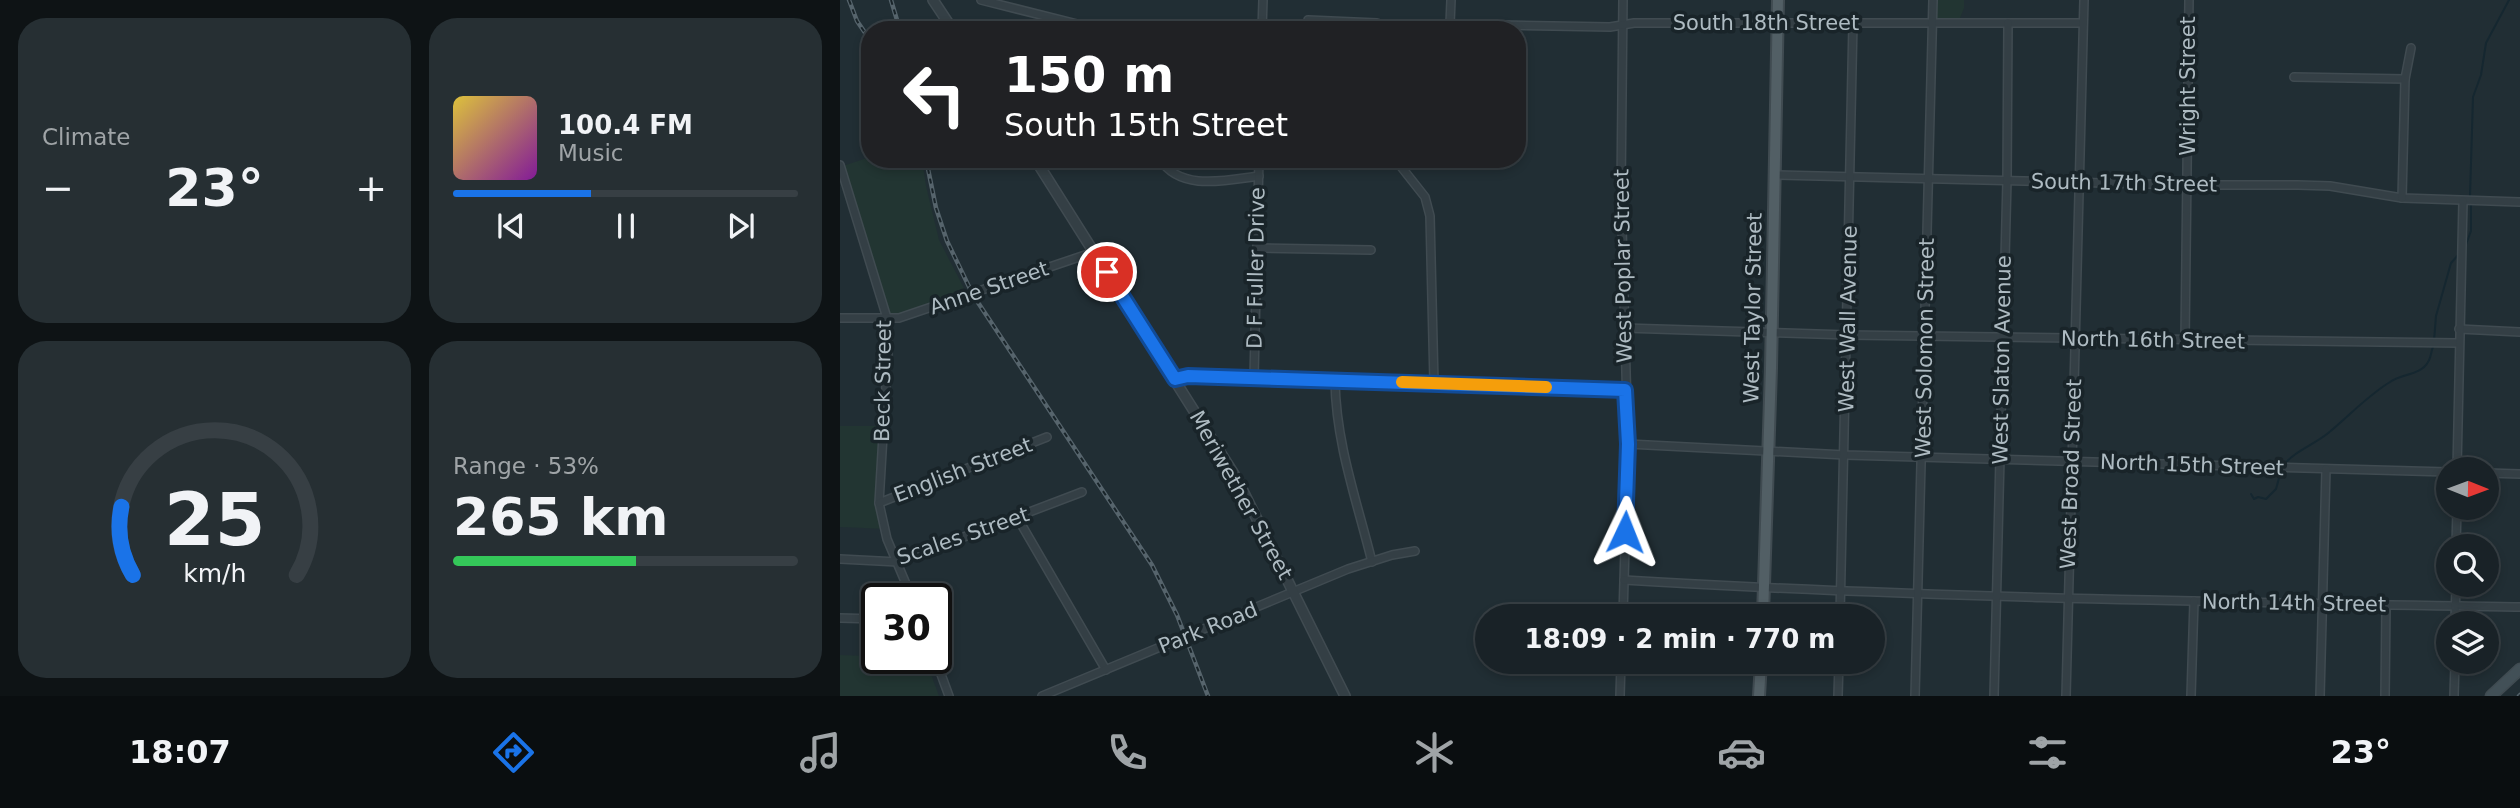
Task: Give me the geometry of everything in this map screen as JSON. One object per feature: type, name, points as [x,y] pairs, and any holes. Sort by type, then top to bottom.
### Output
[{"type":"main road","name":"West Taylor Street","points":[[1763,604],[1779,0]]},
{"type":"main road","points":[[2491,696],[2520,669]]},
{"type":"main road","points":[[1759,696],[1760,674]]},
{"type":"street","points":[[933,0],[947,21]]},
{"type":"street","points":[[981,0],[1065,21]]},
{"type":"street","points":[[1262,21],[1263,0]]},
{"type":"street","points":[[1449,21],[1451,0]]},
{"type":"street","name":"West Poplar Street","points":[[1623,0],[1621,191],[1628,444],[1623,604]]},
{"type":"street","name":"West Solomon Street","points":[[1915,696],[1920,594],[1933,0]]},
{"type":"street","name":"West Broad Street","points":[[2066,696],[2084,0]]},
{"type":"street","name":"Wright Street","points":[[2185,341],[2189,0]]},
{"type":"street","points":[[1308,20],[1331,21]]},
{"type":"street","name":"South 18th Street","points":[[1526,27],[1610,27],[1634,23],[2083,23]]},
{"type":"street","name":"West Wall Avenue","points":[[1840,604],[1853,23]]},
{"type":"street","name":"West Slaton Avenue","points":[[1994,696],[2007,180],[2008,23]]},
{"type":"street","points":[[2402,198],[2405,79],[2411,48]]},
{"type":"street","points":[[2294,77],[2405,79]]},
{"type":"street","name":"Beck Street","points":[[840,165],[887,318],[888,351],[879,503],[887,538],[906,583]]},
{"type":"street","name":"Meriwether Street","points":[[1041,168],[1237,480],[1345,696]]},
{"type":"street","points":[[1167,168],[1180,177],[1198,181],[1259,176]]},
{"type":"street","name":"D F Fuller Drive","points":[[1254,378],[1259,168]]},
{"type":"street","points":[[1402,168],[1425,197],[1430,216],[1434,383]]},
{"type":"street","name":"South 17th Street","points":[[1775,175],[2319,186],[2402,198],[2520,202]]},
{"type":"street","points":[[840,198],[850,195]]},
{"type":"street","points":[[2457,457],[2463,201]]},
{"type":"street","points":[[1257,248],[1371,250]]},
{"type":"street","name":"Anne Street","points":[[840,318],[899,318],[1094,252]]},
{"type":"street","name":"North 16th Street","points":[[1624,328],[1925,337],[2458,343]]},
{"type":"street","points":[[2459,329],[2520,332]]},
{"type":"street","points":[[1175,379],[1188,376],[1625,390]]},
{"type":"street","points":[[1335,381],[1335,414],[1340,444],[1372,562]]},
{"type":"street","name":"English Street","points":[[879,503],[1047,437]]},
{"type":"street","name":"North 15th Street","points":[[1628,444],[1845,454],[2436,472]]},
{"type":"street","points":[[2320,696],[2326,469]]},
{"type":"street","points":[[2499,473],[2520,474]]},
{"type":"street","name":"Scales Street","points":[[840,559],[898,562],[1082,492]]},
{"type":"street","points":[[1017,517],[1106,670]]},
{"type":"street","name":"Park Road","points":[[1042,696],[1333,575],[1392,555],[1415,551]]},
{"type":"street","name":"North 14th Street","points":[[1624,580],[1764,589],[1997,597],[2520,607]]},
{"type":"street","points":[[2456,597],[2456,611]]},
{"type":"street","points":[[2191,696],[2194,601]]},
{"type":"street","points":[[2385,696],[2386,606]]},
{"type":"street","points":[[840,618],[861,619]]},
{"type":"street","points":[[940,674],[949,696]]},
{"type":"street","points":[[1620,696],[1621,674]]},
{"type":"street","points":[[1838,696],[1839,674]]},
{"type":"street","points":[[2454,696],[2455,674]]},
{"type":"street","points":[[1068,687],[1069,696]]},
{"type":"green space","points":[[1933,0],[1964,0],[1958,23],[1932,23]]},
{"type":"green space","points":[[861,160],[861,168],[923,168],[939,240],[968,296],[889,319],[840,167]]},
{"type":"green space","points":[[840,426],[886,426],[882,487],[887,529],[840,527]]},
{"type":"green space","points":[[840,655],[861,656],[861,674],[931,674],[939,696],[840,696]]},
{"type":"waterway","points":[[2470,196],[2473,97],[2481,75],[2486,43],[2509,0]]},
{"type":"waterway","points":[[2465,247],[2471,231],[2471,202]]},
{"type":"waterway","points":[[2434,341],[2436,316],[2451,263],[2459,254]]},
{"type":"waterway","points":[[2283,466],[2382,388],[2425,366],[2433,347]]},
{"type":"waterway","points":[[2251,494],[2254,499],[2266,499],[2276,489],[2281,471]]},
{"type":"railway","points":[[849,0],[861,27]]},
{"type":"railway","points":[[891,0],[897,21]]},
{"type":"railway","points":[[928,168],[936,208],[947,241],[973,295],[1152,565],[1177,615],[1208,696]]},
{"type":"slow traffic","points":[[1402,382],[1546,387]]},
{"type":"route","points":[[1107,272],[1175,379],[1188,376],[1625,390],[1628,444],[1625,532]]}]
